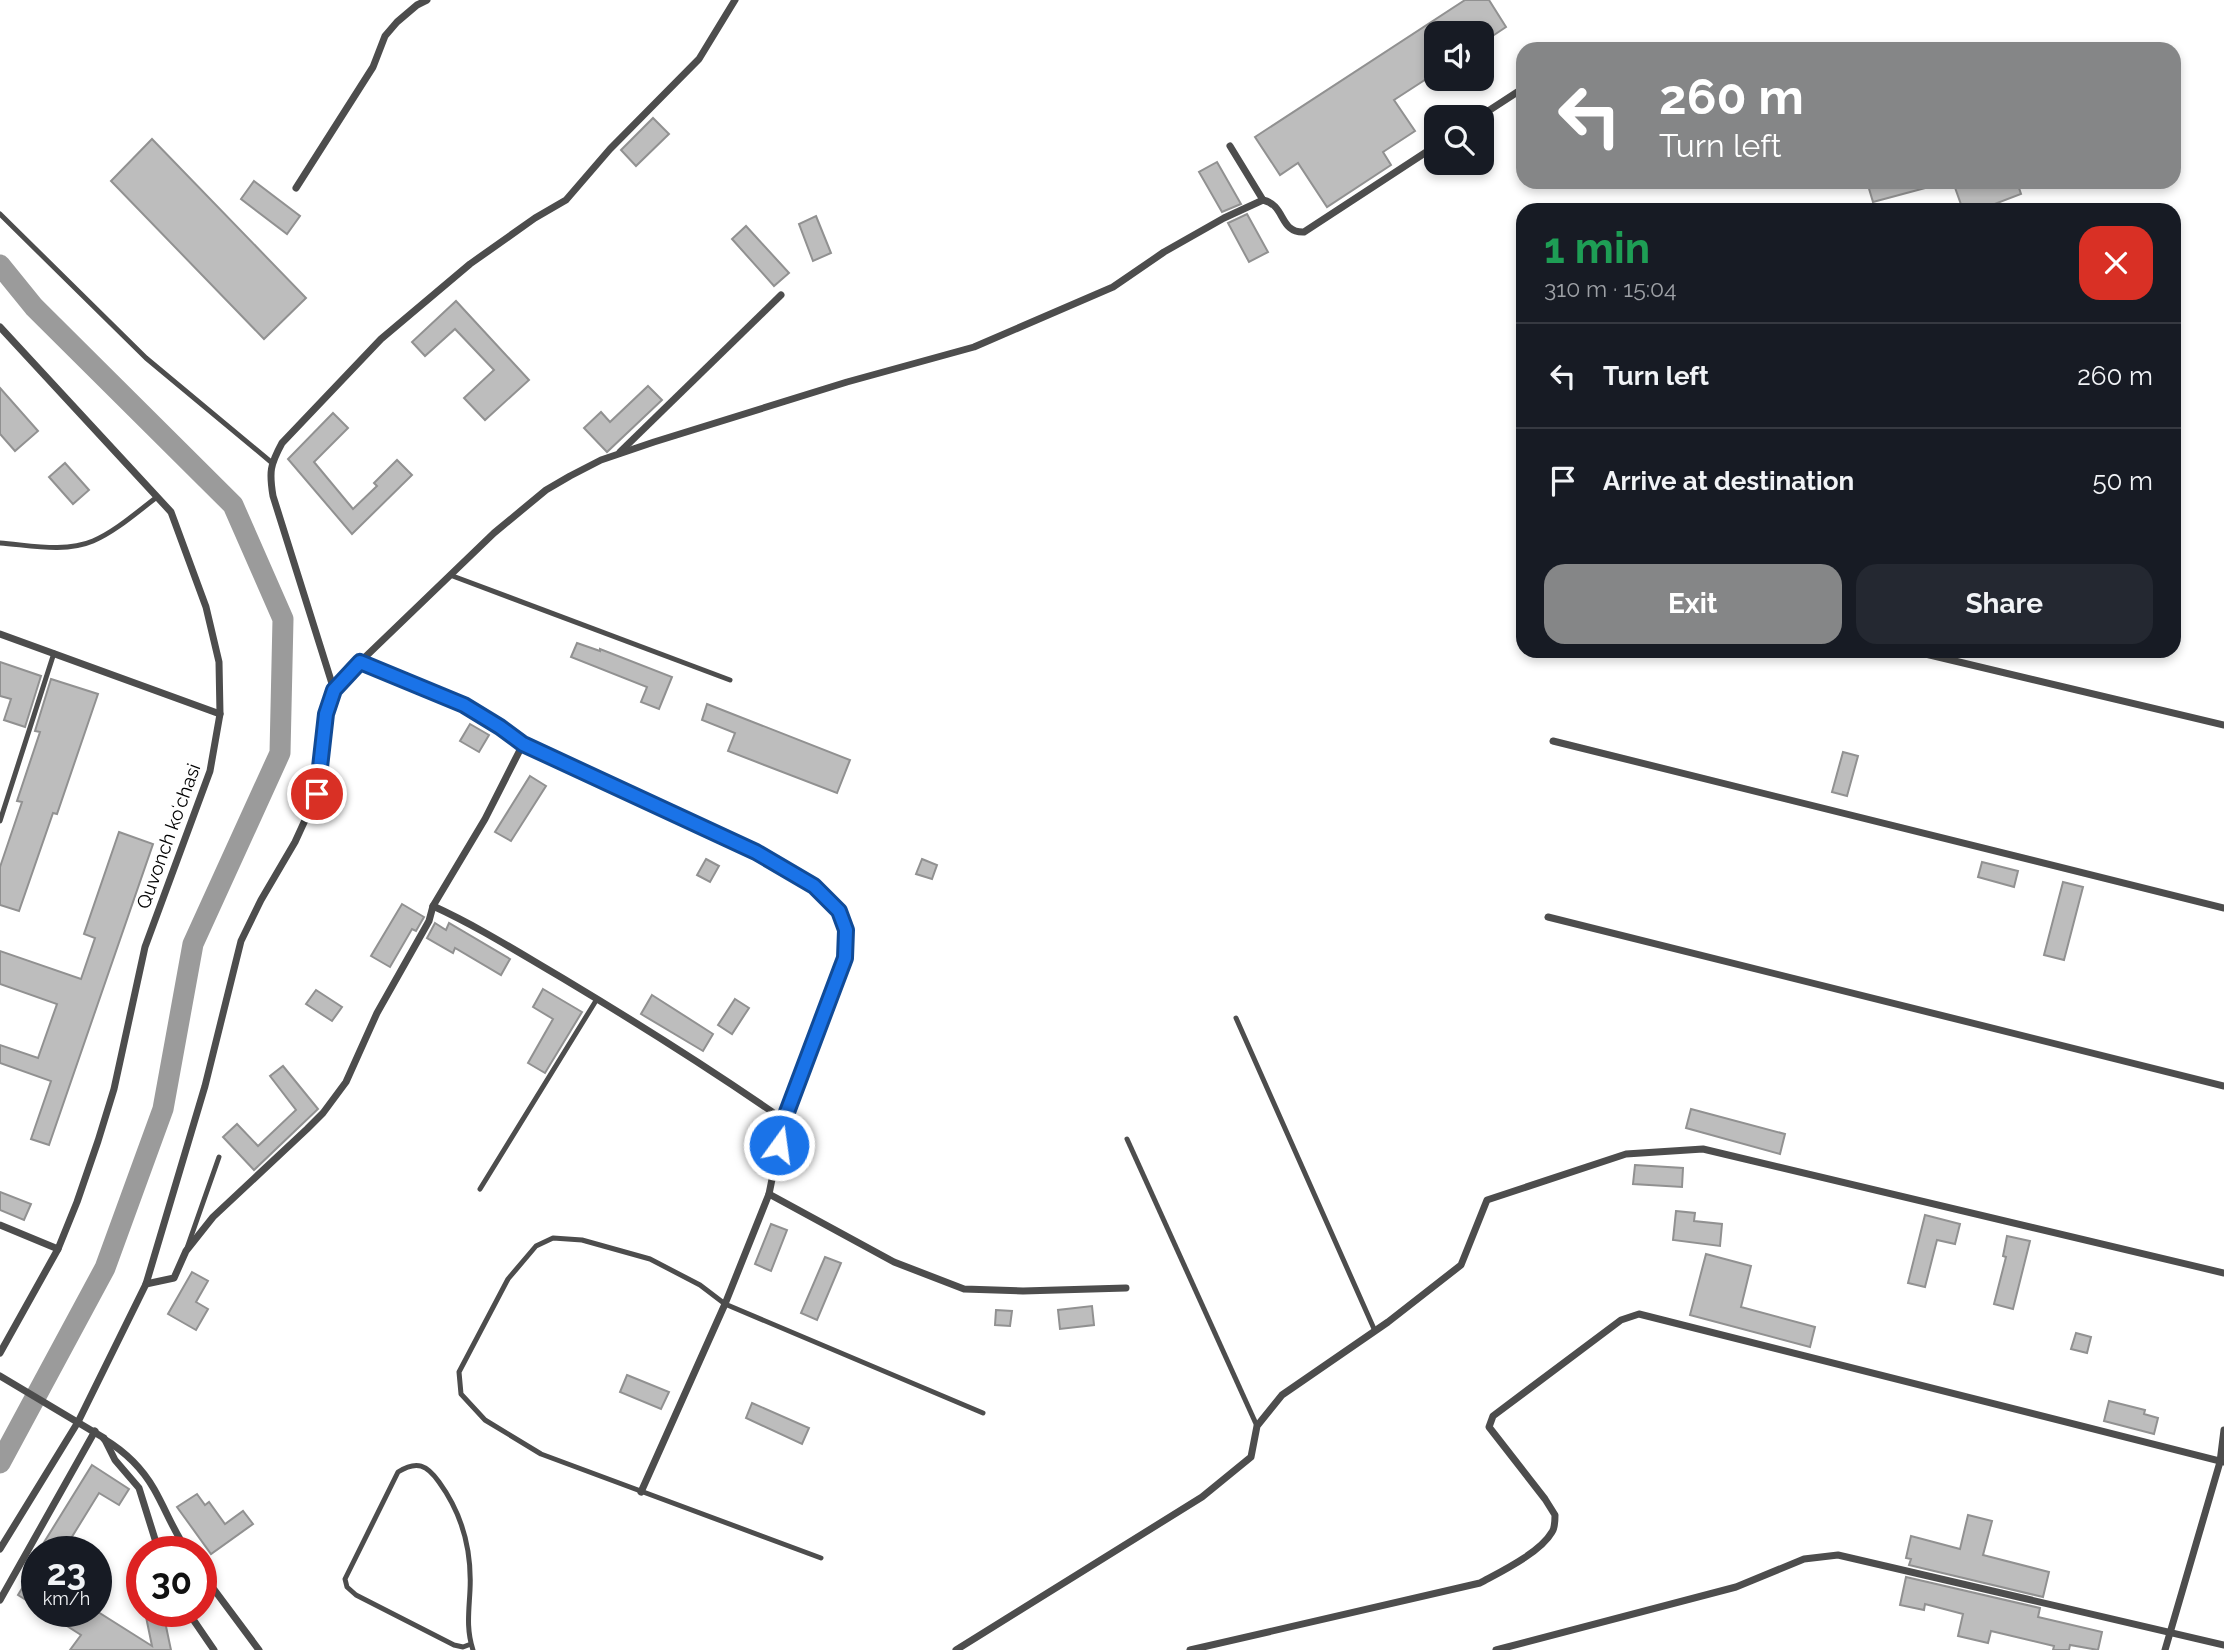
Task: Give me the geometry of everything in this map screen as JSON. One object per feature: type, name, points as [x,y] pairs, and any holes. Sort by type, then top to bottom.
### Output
[{"type":"street","points":[[296,188],[373,67],[385,36],[397,22],[427,0]]},
{"type":"street","points":[[334,690],[273,496],[271,462],[282,443],[381,340],[470,264],[534,218],[566,200],[610,149],[699,59],[735,0]]},
{"type":"street","points":[[1494,107],[1516,93]]},
{"type":"street","points":[[1230,146],[1263,200],[1275,205],[1290,230],[1296,232],[1304,232],[1424,154]]},
{"type":"street","points":[[0,1549],[78,1423],[146,1284],[205,1086],[241,941],[295,842],[317,794],[326,714],[334,690],[360,662],[494,533],[546,490],[601,460],[847,382],[974,346],[1113,286],[1164,252],[1224,218],[1263,200]]},
{"type":"street","points":[[617,455],[781,295]]},
{"type":"street","name":"Quvonch koʻchasi","points":[[0,327],[171,512],[206,607],[219,663],[220,714],[210,771],[145,947],[110,1102],[77,1202],[58,1249],[0,1353]]},
{"type":"street","points":[[0,634],[220,714]]},
{"type":"street","points":[[1942,658],[2224,725]]},
{"type":"street","points":[[360,662],[464,705],[523,744],[756,852],[814,886],[839,911],[846,930],[845,958],[784,1120],[769,1194],[725,1304],[641,1492]]},
{"type":"street","points":[[1553,741],[2224,908]]},
{"type":"street","points":[[146,1284],[174,1278],[186,1251],[213,1217],[323,1113],[346,1082],[377,1013],[429,921],[433,906],[485,819],[523,744]]},
{"type":"street","points":[[433,906],[460,918],[597,999],[710,1069],[784,1120]]},
{"type":"street","points":[[1548,917],[2224,1086]]},
{"type":"street","points":[[956,1650],[1202,1497],[1251,1457],[1257,1426],[1282,1395],[1375,1331],[1461,1265],[1487,1200],[1626,1154],[1703,1149],[2224,1273]]},
{"type":"street","points":[[769,1194],[894,1262],[964,1289],[1023,1291],[1126,1288]]},
{"type":"street","points":[[0,1225],[58,1249]]},
{"type":"street","points":[[1190,1650],[1480,1583],[1516,1564],[1553,1531],[1555,1516],[1489,1427],[1493,1416],[1621,1320],[1639,1314],[2222,1462]]},
{"type":"street","points":[[0,1376],[125,1451],[154,1488],[177,1536]]},
{"type":"street","points":[[2165,1650],[2222,1462],[2224,1430]]},
{"type":"street","points":[[0,1600],[95,1431]]},
{"type":"street","points":[[104,1438],[115,1460],[139,1488],[154,1536]]},
{"type":"street","points":[[1496,1650],[1737,1587],[1804,1559],[1838,1555],[2224,1645]]},
{"type":"street","points":[[217,1594],[259,1650]]},
{"type":"street","points":[[198,1627],[214,1650]]},
{"type":"lane","points":[[0,214],[146,358],[271,462]]},
{"type":"lane","points":[[0,543],[58,548],[92,542],[157,497]]},
{"type":"lane","points":[[450,575],[730,680]]},
{"type":"lane","points":[[0,821],[54,653]]},
{"type":"lane","points":[[480,1189],[597,999]]},
{"type":"lane","points":[[1236,1018],[1375,1331]]},
{"type":"lane","points":[[1127,1139],[1257,1426]]},
{"type":"lane","points":[[186,1251],[219,1157]]},
{"type":"lane","points":[[821,1558],[541,1454],[485,1420],[461,1394],[459,1372],[508,1279],[536,1246],[553,1238],[582,1240],[650,1259],[700,1285],[725,1304],[983,1413]]},
{"type":"lane","points":[[409,1465],[419,1465],[430,1470],[455,1506],[466,1534],[471,1563],[467,1616],[472,1647],[454,1645],[356,1595],[347,1587],[345,1579],[398,1472],[409,1465]]},
{"type":"building","points":[[1465,0],[1489,0],[1506,27],[1494,35],[1494,21],[1433,21]]},
{"type":"building","points":[[1424,27],[1424,80],[1394,100],[1415,131],[1383,152],[1391,165],[1327,207],[1298,163],[1280,175],[1255,137]]},
{"type":"building","points":[[653,118],[669,134],[636,166],[621,150]]},
{"type":"building","points":[[152,139],[306,298],[264,339],[111,181]]},
{"type":"building","points":[[1217,162],[1241,204],[1222,212],[1199,172]]},
{"type":"building","points":[[254,181],[300,216],[287,234],[241,199]]},
{"type":"building","points":[[1869,189],[1922,189],[1873,202]]},
{"type":"building","points":[[1956,189],[2019,189],[2021,194],[1997,203],[1960,203]]},
{"type":"building","points":[[1247,214],[1268,252],[1249,262],[1228,223]]},
{"type":"building","points":[[816,216],[831,253],[813,261],[799,224]]},
{"type":"building","points":[[746,226],[789,273],[774,286],[732,239]]},
{"type":"building","points":[[456,301],[529,380],[485,420],[464,398],[494,370],[455,329],[425,356],[412,342]]},
{"type":"building","points":[[648,386],[662,400],[607,452],[584,428],[601,412],[610,422]]},
{"type":"building","points":[[0,388],[38,431],[15,451],[0,434]]},
{"type":"building","points":[[333,413],[348,428],[314,462],[353,509],[377,486],[374,483],[397,460],[412,475],[352,534],[288,459]]},
{"type":"building","points":[[65,463],[89,490],[73,504],[49,477]]},
{"type":"building","points":[[577,643],[600,649],[672,677],[659,709],[641,702],[647,687],[571,657]]},
{"type":"building","points":[[0,662],[41,676],[25,727],[4,720],[11,699],[0,696]]},
{"type":"building","points":[[51,679],[98,694],[57,814],[53,813],[19,911],[0,905],[0,867],[22,802],[17,801],[40,732],[35,731]]},
{"type":"building","points":[[707,704],[850,760],[837,793],[728,751],[735,733],[702,720]]},
{"type":"building","points":[[470,724],[489,735],[479,752],[460,741]]},
{"type":"building","points":[[1843,752],[1858,756],[1847,796],[1832,792]]},
{"type":"building","points":[[530,776],[546,786],[511,841],[495,832]]},
{"type":"building","points":[[119,832],[153,844],[49,1145],[31,1139],[51,1081],[0,1063],[0,1045],[38,1058],[57,1004],[0,984],[0,951],[81,979],[95,938],[84,934]]},
{"type":"building","points":[[706,859],[719,866],[710,882],[697,875]]},
{"type":"building","points":[[922,859],[937,865],[932,879],[916,874]]},
{"type":"building","points":[[1982,862],[2018,871],[2014,887],[1978,877]]},
{"type":"building","points":[[2063,882],[2083,887],[2064,960],[2044,955]]},
{"type":"building","points":[[402,904],[424,917],[416,931],[412,929],[390,967],[371,956]]},
{"type":"building","points":[[435,923],[446,930],[449,923],[510,959],[501,975],[455,948],[453,953],[427,938]]},
{"type":"building","points":[[543,989],[582,1012],[545,1073],[528,1063],[553,1019],[533,1007]]},
{"type":"building","points":[[316,990],[342,1007],[332,1021],[306,1004]]},
{"type":"building","points":[[652,995],[713,1034],[703,1051],[641,1014]]},
{"type":"building","points":[[735,999],[749,1008],[732,1034],[718,1025]]},
{"type":"building","points":[[283,1066],[318,1109],[254,1170],[223,1137],[237,1124],[258,1146],[296,1110],[270,1076]]},
{"type":"building","points":[[1691,1109],[1785,1134],[1780,1154],[1686,1128]]},
{"type":"building","points":[[1635,1165],[1683,1168],[1682,1187],[1633,1184]]},
{"type":"building","points":[[0,1192],[31,1204],[24,1220],[0,1210]]},
{"type":"building","points":[[1676,1211],[1695,1213],[1694,1221],[1722,1224],[1720,1246],[1673,1240]]},
{"type":"building","points":[[1925,1215],[1960,1224],[1955,1244],[1937,1240],[1925,1287],[1908,1283]]},
{"type":"building","points":[[771,1224],[787,1230],[771,1271],[755,1264]]},
{"type":"building","points":[[2007,1236],[2030,1241],[2013,1309],[1994,1304],[2006,1257],[2003,1256]]},
{"type":"building","points":[[1706,1254],[1751,1266],[1741,1307],[1815,1327],[1810,1347],[1690,1315]]},
{"type":"building","points":[[825,1257],[841,1263],[817,1320],[801,1313]]},
{"type":"building","points":[[192,1272],[208,1281],[196,1302],[208,1309],[196,1330],[168,1314]]},
{"type":"building","points":[[1092,1306],[1094,1325],[1060,1329],[1058,1310]]},
{"type":"building","points":[[996,1310],[1012,1311],[1010,1326],[995,1325]]},
{"type":"building","points":[[2076,1333],[2091,1337],[2087,1353],[2071,1349]]},
{"type":"building","points":[[627,1375],[669,1392],[661,1409],[620,1392]]},
{"type":"building","points":[[2109,1401],[2145,1410],[2144,1414],[2158,1418],[2154,1434],[2104,1421]]},
{"type":"building","points":[[752,1403],[809,1428],[802,1444],[746,1418]]},
{"type":"building","points":[[92,1465],[129,1489],[119,1505],[99,1493],[72,1536],[48,1536]]},
{"type":"building","points":[[197,1494],[205,1505],[209,1502],[225,1524],[243,1511],[253,1524],[217,1550],[217,1536],[198,1536],[177,1507]]},
{"type":"building","points":[[1968,1515],[1992,1521],[1983,1555],[2049,1572],[2043,1597],[1909,1565],[1911,1559],[1906,1558],[1911,1536],[1960,1549]]},
{"type":"building","points":[[1906,1577],[2040,1608],[2038,1617],[2102,1632],[2098,1650],[2070,1645],[2069,1650],[2053,1650],[2054,1646],[1991,1631],[1988,1643],[1958,1636],[1963,1614],[1925,1604],[1924,1610],[1900,1605]]},
{"type":"building","points":[[112,1621],[152,1646],[148,1627],[166,1627],[171,1650],[70,1650],[81,1635],[68,1627],[112,1627]]},
{"type":"waterway","points":[[0,265],[34,307],[233,505],[283,619],[280,753],[193,944],[163,1109],[105,1268],[0,1463]]},
{"type":"route","points":[[317,794],[326,714],[334,690],[360,662],[464,705],[523,744],[756,852],[814,886],[839,911],[846,930],[845,958],[784,1120],[779,1145]]}]
